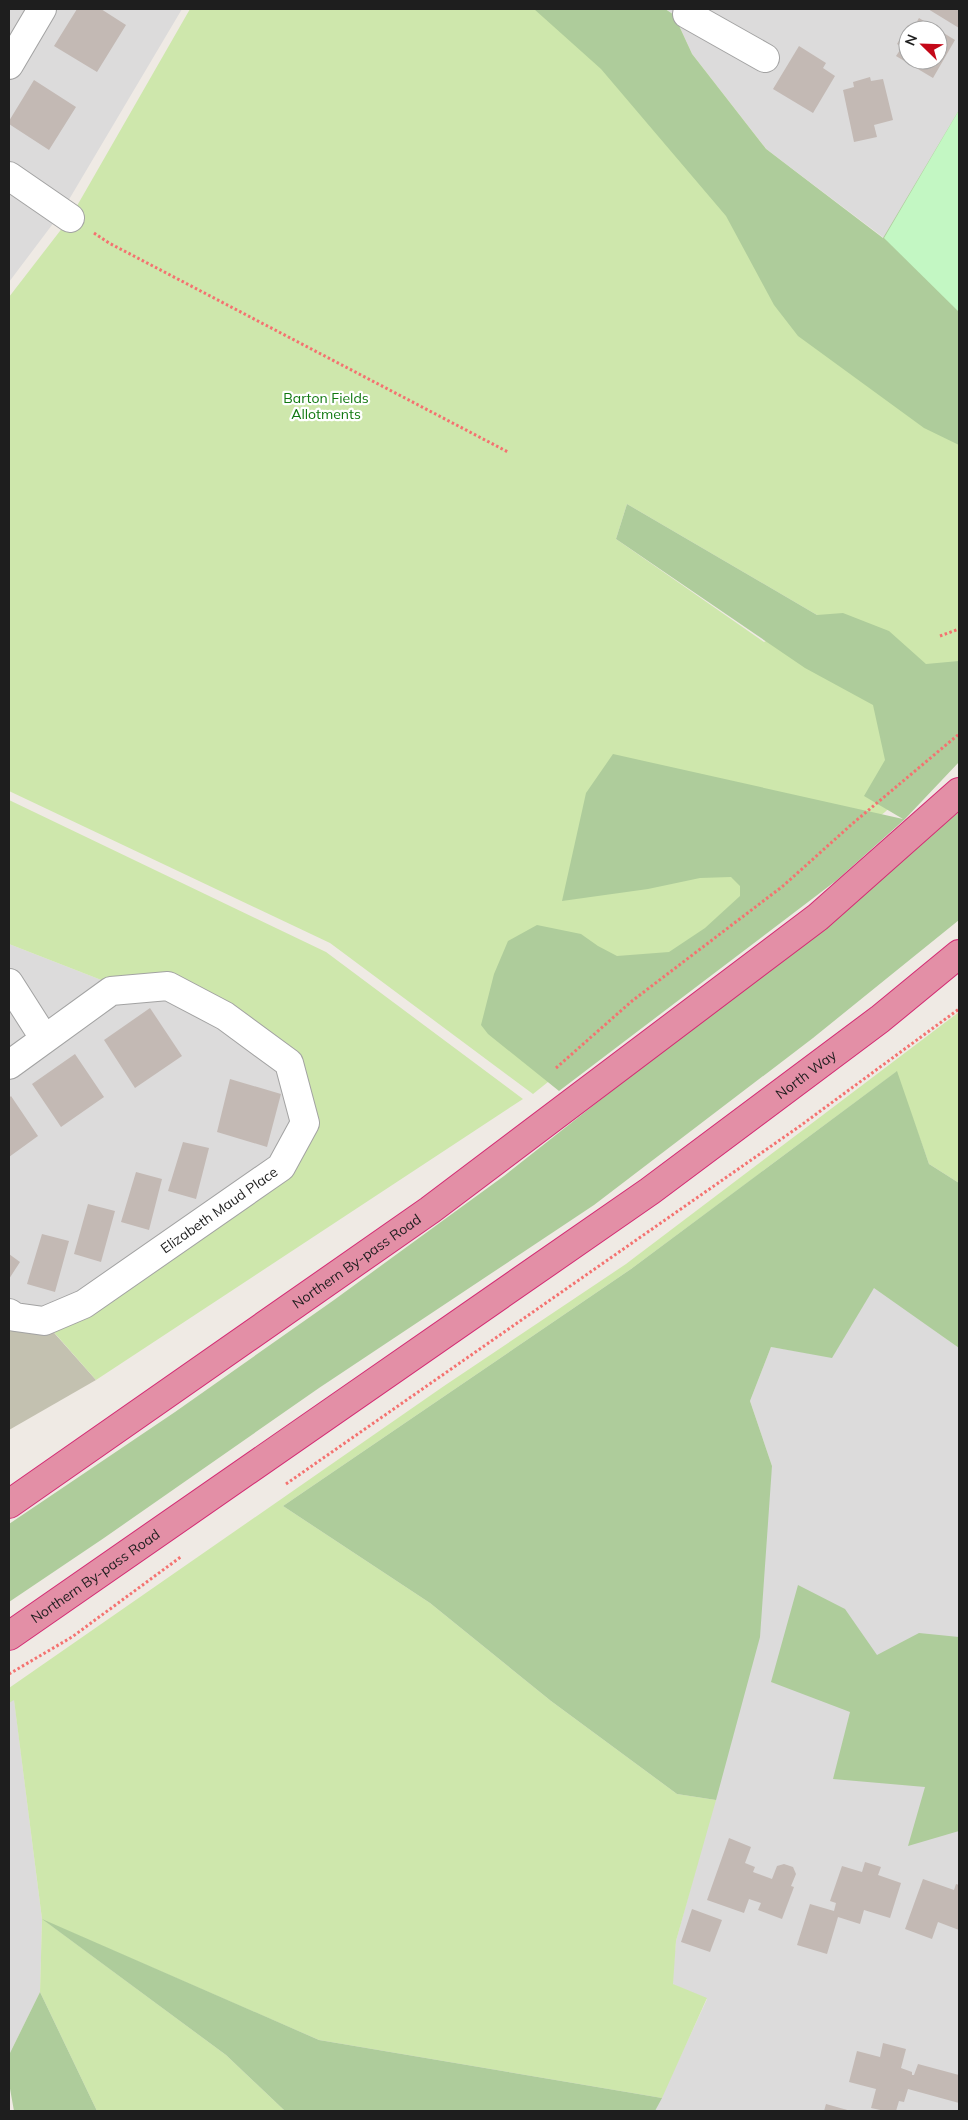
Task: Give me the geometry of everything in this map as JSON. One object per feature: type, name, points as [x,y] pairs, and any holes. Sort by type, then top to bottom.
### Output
[{"type":"highway","name":"Northern By-pass Road","points":[[15,1497],[430,1210],[818,917],[959,792]]},
{"type":"highway","name":"North Way","points":[[650,1191],[880,1019],[959,954]]},
{"type":"highway","name":"Northern By-pass Road","points":[[9,1636],[650,1191]]},
{"type":"street","points":[[9,64],[42,9]]},
{"type":"street","points":[[690,9],[687,14],[765,58]]},
{"type":"street","points":[[9,176],[70,218]]},
{"type":"street","points":[[9,983],[44,1038]]},
{"type":"street","name":"Elizabeth Maud Place","points":[[9,1065],[111,991],[168,986],[225,1016],[289,1063],[305,1123],[280,1167],[84,1304],[44,1321],[14,1317],[9,1313]]},
{"type":"path","points":[[70,218],[109,243],[508,452]]},
{"type":"path","points":[[940,636],[959,630]]},
{"type":"path","points":[[556,1068],[632,1001],[783,886],[852,824],[959,734]]},
{"type":"path","points":[[285,1484],[800,1126],[959,1009]]},
{"type":"path","points":[[9,1674],[72,1637],[188,1551]]},
{"type":"shaded area","points":[[9,9],[182,9],[61,213],[9,282]]},
{"type":"shaded area","points":[[665,9],[959,9],[959,110],[884,238],[766,149],[692,54],[674,15]]},
{"type":"shaded area","points":[[9,944],[109,983],[168,986],[289,1063],[305,1123],[281,1167],[44,1321],[9,1300]]},
{"type":"shaded area","points":[[874,1287],[959,1348],[959,2111],[655,2111],[707,1999],[672,1984],[676,1941],[724,1766],[772,1466],[750,1401],[771,1347],[832,1357]]},
{"type":"shaded area","points":[[9,1322],[48,1326],[96,1380],[9,1430]]},
{"type":"shaded area","points":[[14,1699],[42,1919],[40,1992],[9,2055],[9,1702]]},
{"type":"green space","name":"Barton Fields Allotments","points":[[190,9],[665,9],[674,15],[692,54],[766,149],[811,184],[959,312],[959,742],[885,812],[533,1094],[330,943],[9,791],[9,297],[70,218]],"holes":[[[627,504],[817,615],[764,642],[616,539]]]},
{"type":"green space","points":[[534,9],[665,9],[674,15],[692,54],[766,149],[883,238],[959,110],[959,445],[924,428],[798,336],[774,305],[726,216],[601,69]]},
{"type":"green space","points":[[959,110],[959,312],[884,238]]},
{"type":"green space","points":[[627,504],[817,615],[843,613],[889,631],[926,664],[959,661],[959,762],[905,819],[837,880],[559,1091],[488,1034],[481,1025],[494,974],[508,941],[537,925],[581,934],[617,956],[669,952],[705,928],[740,896],[740,886],[731,877],[700,878],[648,889],[562,901],[586,793],[613,754],[903,819],[864,796],[885,760],[873,705],[805,668],[616,539]]},
{"type":"green space","points":[[9,800],[326,952],[523,1099],[96,1380],[44,1321],[280,1167],[305,1123],[289,1063],[225,1016],[109,983],[9,944]]},
{"type":"green space","points":[[959,812],[959,920],[813,1038],[594,1205],[319,1388],[9,1602],[9,1524],[175,1412],[334,1300],[504,1176],[727,1000]]},
{"type":"green space","points":[[959,1012],[959,1183],[929,1164],[896,1072],[631,1269],[283,1506],[430,1603],[551,1701],[677,1794],[716,1800],[676,1941],[673,1984],[707,1998],[662,2098],[319,2040],[45,1921],[226,2055],[285,2111],[97,2111],[40,1992],[42,1919],[14,1700],[9,1703],[9,1688],[444,1386],[626,1264]]},
{"type":"green space","points":[[897,1071],[929,1164],[959,1183],[959,1348],[874,1288],[832,1358],[771,1347],[750,1401],[772,1466],[760,1637],[716,1800],[677,1794],[551,1701],[430,1603],[283,1506],[631,1269]]},
{"type":"green space","points":[[798,1585],[845,1609],[877,1655],[919,1633],[959,1637],[959,1831],[908,1846],[925,1787],[833,1779],[850,1712],[771,1682]]},
{"type":"green space","points":[[42,1919],[319,2040],[662,2098],[655,2111],[285,2111],[226,2055]]},
{"type":"green space","points":[[40,1992],[97,2111],[14,2111],[9,2083],[9,2055]]},
{"type":"building","points":[[77,9],[101,9],[126,25],[97,72],[54,46]]},
{"type":"building","points":[[928,9],[959,9],[959,28]]},
{"type":"building","points":[[948,36],[955,40],[948,52]]},
{"type":"building","points":[[799,46],[826,63],[823,68],[835,76],[813,113],[773,89]]},
{"type":"building","points":[[920,70],[938,70],[933,78]]},
{"type":"building","points":[[870,77],[871,81],[883,79],[893,120],[874,125],[877,137],[854,142],[843,90],[854,87],[853,82]]},
{"type":"building","points":[[34,80],[76,107],[49,150],[9,124]]},
{"type":"building","points":[[150,1008],[182,1056],[135,1088],[104,1040]]},
{"type":"building","points":[[75,1054],[104,1097],[61,1127],[32,1084]]},
{"type":"building","points":[[230,1079],[281,1094],[267,1147],[217,1132]]},
{"type":"building","points":[[11,1096],[38,1136],[9,1157],[9,1098]]},
{"type":"building","points":[[183,1142],[209,1148],[196,1199],[168,1191]]},
{"type":"building","points":[[136,1172],[162,1179],[149,1230],[121,1222]]},
{"type":"building","points":[[88,1204],[115,1211],[101,1262],[74,1254]]},
{"type":"building","points":[[42,1234],[69,1241],[55,1292],[27,1284]]},
{"type":"building","points":[[9,1254],[20,1262],[9,1279]]},
{"type":"building","points":[[729,1838],[751,1847],[745,1863],[755,1867],[753,1872],[772,1879],[777,1866],[784,1864],[793,1867],[796,1874],[791,1886],[794,1887],[782,1919],[758,1910],[761,1903],[749,1899],[744,1913],[707,1900]]},
{"type":"building","points":[[865,1862],[881,1867],[878,1875],[901,1883],[890,1918],[864,1910],[860,1924],[838,1917],[827,1954],[797,1945],[810,1904],[834,1911],[836,1903],[830,1901],[842,1866],[862,1872]]},
{"type":"building","points":[[923,1879],[954,1890],[956,1884],[959,1885],[959,1930],[938,1922],[932,1939],[905,1929]]},
{"type":"building","points":[[692,1909],[722,1920],[710,1952],[681,1942]]},
{"type":"building","points":[[883,2043],[906,2049],[901,2068],[912,2072],[912,2075],[914,2075],[918,2064],[959,2075],[959,2103],[908,2089],[904,2102],[899,2101],[896,2111],[871,2108],[876,2089],[849,2082],[857,2051],[880,2057]]},
{"type":"building","points":[[826,2104],[851,2111],[824,2111]]}]
